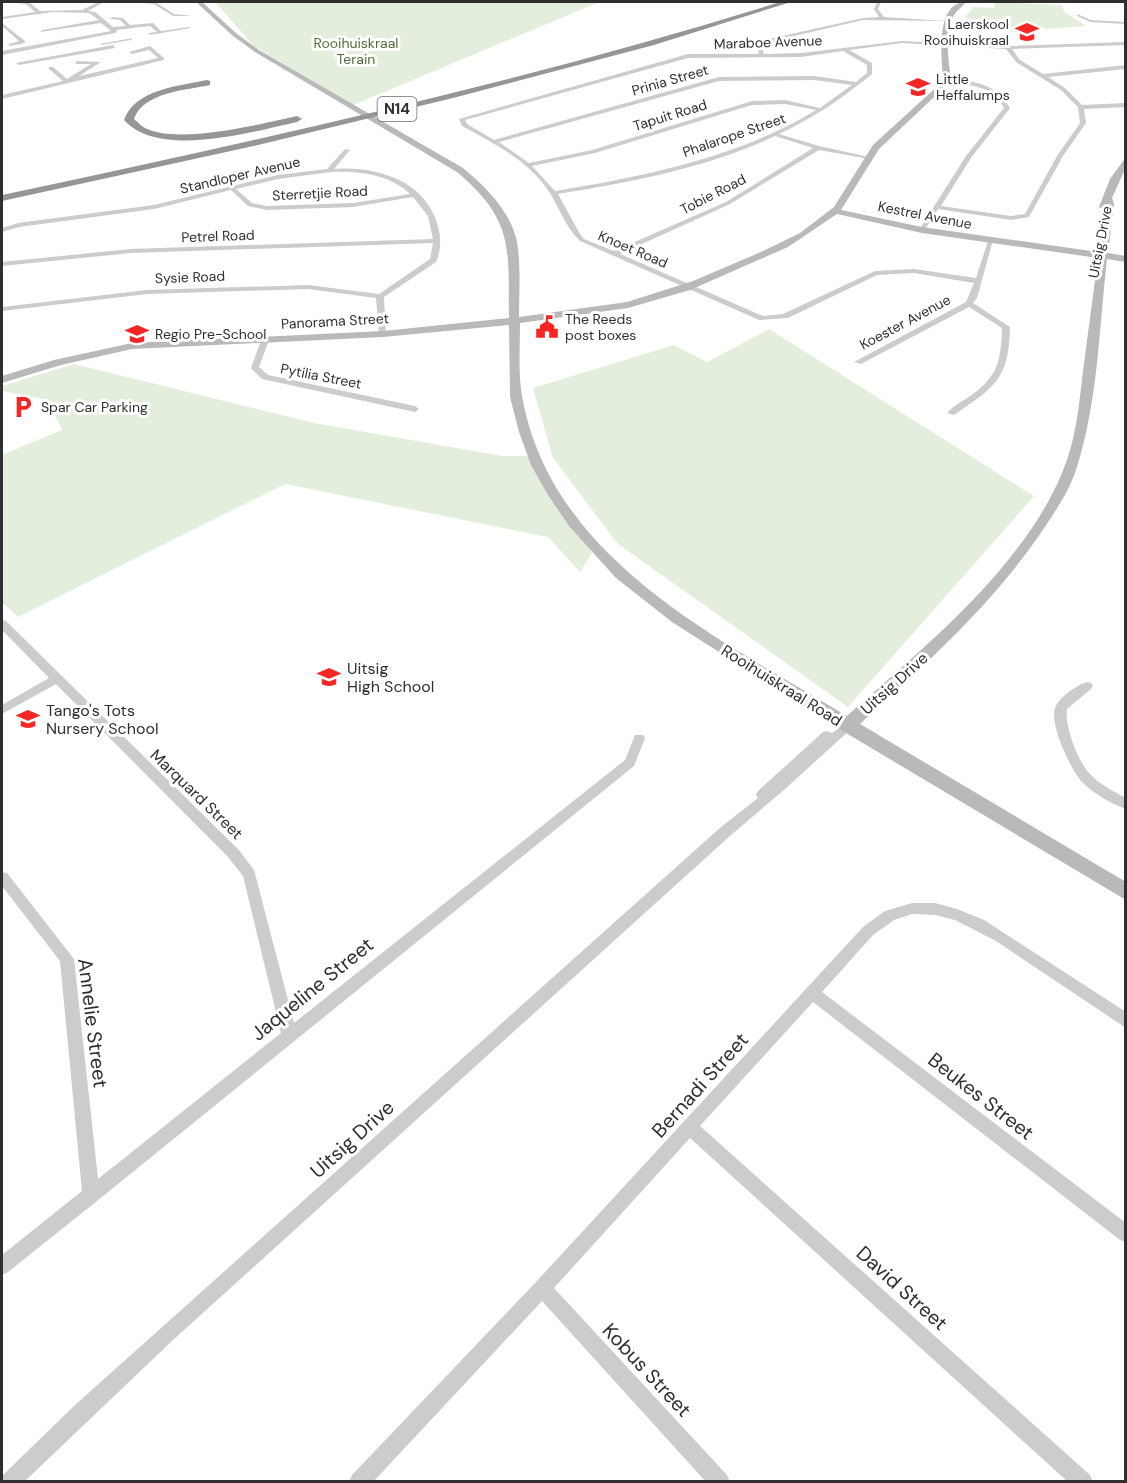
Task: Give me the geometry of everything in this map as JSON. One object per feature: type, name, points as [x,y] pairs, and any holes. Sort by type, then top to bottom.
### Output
[{"type":"highway","name":"N14","points":[[387,100],[591,49],[759,2]]},
{"type":"highway","name":"N14","points":[[2,198],[189,158],[444,98],[646,44],[787,2]]},
{"type":"highway","points":[[176,148],[311,117],[235,131],[188,136],[147,132],[129,120],[134,107],[150,98],[207,83]]},
{"type":"highway","points":[[332,112],[365,105]]},
{"type":"main road","name":"Rooihuiskraal Road","points":[[199,2],[235,35],[460,170],[492,200],[508,227],[512,242],[515,389],[525,435],[534,460],[568,515],[594,550],[644,596],[676,619],[1125,892]]},
{"type":"main road","name":"Rooihuiskraal Road","points":[[211,2],[232,27],[262,53]]},
{"type":"main road","points":[[947,81],[946,21],[955,7],[963,2]]},
{"type":"main road","name":"Panorama Street","points":[[2,380],[58,362],[132,346],[383,334],[566,314],[593,314],[633,308],[762,256],[835,211],[867,158],[891,130],[927,102],[947,81]]},
{"type":"main road","name":"Uitsig Drive","points":[[847,721],[960,623],[1006,572],[1049,511],[1069,472],[1083,420],[1093,320],[1091,295],[1109,204],[1108,199],[1114,179],[1125,159]]},
{"type":"main road","name":"Kestrel Avenue","points":[[835,211],[922,230],[1125,260]]},
{"type":"main road","points":[[461,326],[501,317],[508,311],[512,298]]},
{"type":"street","points":[[7,2],[27,3],[39,13]]},
{"type":"street","points":[[84,11],[102,2]]},
{"type":"street","points":[[131,2],[153,3],[172,15],[191,16]]},
{"type":"street","points":[[879,2],[876,9],[882,18]]},
{"type":"street","points":[[32,20],[65,15],[75,10]]},
{"type":"street","points":[[2,18],[75,10],[93,12],[115,33],[2,52]]},
{"type":"street","points":[[1079,15],[1090,21],[1125,23]]},
{"type":"street","points":[[36,26],[98,16]]},
{"type":"street","points":[[112,18],[120,18],[130,28]]},
{"type":"street","points":[[762,55],[758,45],[762,42],[854,21],[882,18],[946,21]]},
{"type":"street","points":[[42,32],[103,21]]},
{"type":"street","points":[[2,46],[23,42],[3,26]]},
{"type":"street","points":[[47,37],[111,28],[155,26],[161,33]]},
{"type":"street","points":[[150,34],[189,28]]},
{"type":"street","points":[[76,32],[81,37]]},
{"type":"street","points":[[19,63],[132,41]]},
{"type":"street","name":"Maraboe Avenue","points":[[464,125],[462,119],[469,116],[679,58],[803,55],[902,42],[1008,48],[1125,43]]},
{"type":"street","points":[[62,43],[69,52]]},
{"type":"street","points":[[2,97],[162,59],[150,48],[132,52]]},
{"type":"street","points":[[937,207],[1011,218],[1027,216],[1060,156],[1082,125],[1081,107],[1063,88],[1018,61],[1008,48]]},
{"type":"street","points":[[845,50],[870,64],[870,73],[859,84]]},
{"type":"street","points":[[3,60],[69,52]]},
{"type":"street","points":[[113,62],[156,53]]},
{"type":"street","points":[[68,81],[98,62],[77,63]]},
{"type":"street","points":[[1043,76],[1125,67]]},
{"type":"street","points":[[51,68],[68,81]]},
{"type":"street","name":"Prinia Street","points":[[493,142],[719,79],[814,78],[859,84]]},
{"type":"street","points":[[922,230],[968,157],[1007,108],[1000,94],[989,88],[947,81]]},
{"type":"street","name":"Phalarope Street","points":[[553,193],[619,183],[712,157],[776,135],[822,110],[859,84]]},
{"type":"street","name":"Tapuit Road","points":[[526,165],[593,152],[752,103],[785,102],[822,110]]},
{"type":"street","points":[[1081,107],[1125,105]]},
{"type":"street","name":"Knoet Road","points":[[464,125],[526,165],[553,193],[580,238],[762,318],[782,317],[886,270],[905,269],[978,280]]},
{"type":"street","points":[[776,135],[818,148],[867,158]]},
{"type":"street","name":"Tobie Road","points":[[614,254],[731,201],[818,148]]},
{"type":"street","points":[[329,171],[347,150]]},
{"type":"street","name":"Standloper Avenue","points":[[2,230],[18,225],[153,207],[294,174],[329,171],[380,175],[402,184],[428,209],[435,227],[436,241]]},
{"type":"street","name":"Sterretjie Road","points":[[232,189],[250,205],[267,208],[353,205],[414,195]]},
{"type":"street","points":[[383,334],[381,296],[433,260],[436,241]]},
{"type":"street","name":"Petrel Road","points":[[2,264],[131,251],[436,241]]},
{"type":"street","name":"Koester Avenue","points":[[858,362],[969,303],[991,241]]},
{"type":"street","name":"Sysie Road","points":[[2,309],[110,294],[158,292],[316,288],[381,296]]},
{"type":"street","points":[[951,413],[987,389],[996,380],[1001,370],[1006,327],[969,303]]},
{"type":"street","name":"Pytilia Street","points":[[265,340],[255,368],[265,377],[415,409]]},
{"type":"street","name":"Marquard Street","points":[[2,624],[233,853],[249,874],[289,1035]]},
{"type":"street","points":[[2,710],[56,679]]},
{"type":"street","points":[[1087,687],[1061,707],[1059,713],[1062,724],[1083,775],[1095,786],[1125,804]]},
{"type":"street","name":"Uitsig Drive","points":[[10,1482],[141,1358],[726,831],[781,786],[847,721]]},
{"type":"street","name":"Jaqueline Street","points":[[2,1266],[630,763],[639,738]]},
{"type":"street","name":"Annelie Street","points":[[2,877],[67,959],[92,1195]]},
{"type":"street","name":"Bernadi Street","points":[[359,1482],[542,1288],[811,992],[868,931],[883,919],[911,909],[936,909],[966,916],[1125,1021]]},
{"type":"street","name":"Beukes Street","points":[[811,992],[1125,1234]]},
{"type":"street","name":"David Street","points":[[690,1127],[1083,1482]]},
{"type":"street","name":"Kobus Street","points":[[542,1288],[720,1482]]},
{"type":"green space","name":"Rooihuiskraal Terain","points":[[215,2],[599,2],[351,106],[253,45]]},
{"type":"green space","points":[[995,2],[1061,5],[1065,12],[1086,26],[1007,32],[965,17],[974,7],[994,8]]},
{"type":"green space","points":[[769,329],[1034,496],[848,707],[618,544],[553,458],[533,388],[674,345],[707,362]]},
{"type":"green space","points":[[74,364],[314,423],[502,456],[530,456],[592,553],[580,572],[548,537],[285,484],[18,617],[2,602],[2,455],[62,430],[48,400],[2,391],[2,386]]},
{"type":"place","name":"Laerskool Rooihuiskraal","points":[[1027,32]]},
{"type":"place","name":"Little Heffalumps","points":[[918,87]]},
{"type":"place","name":"The Reeds post boxes","points":[[547,327]]},
{"type":"place","name":"Regio Pre-School","points":[[137,334]]},
{"type":"place","name":"Spar Car Parking","points":[[23,407]]},
{"type":"place","name":"Uitsig High School","points":[[329,677]]},
{"type":"place","name":"Tango's Tots Nursery School","points":[[28,719]]}]
